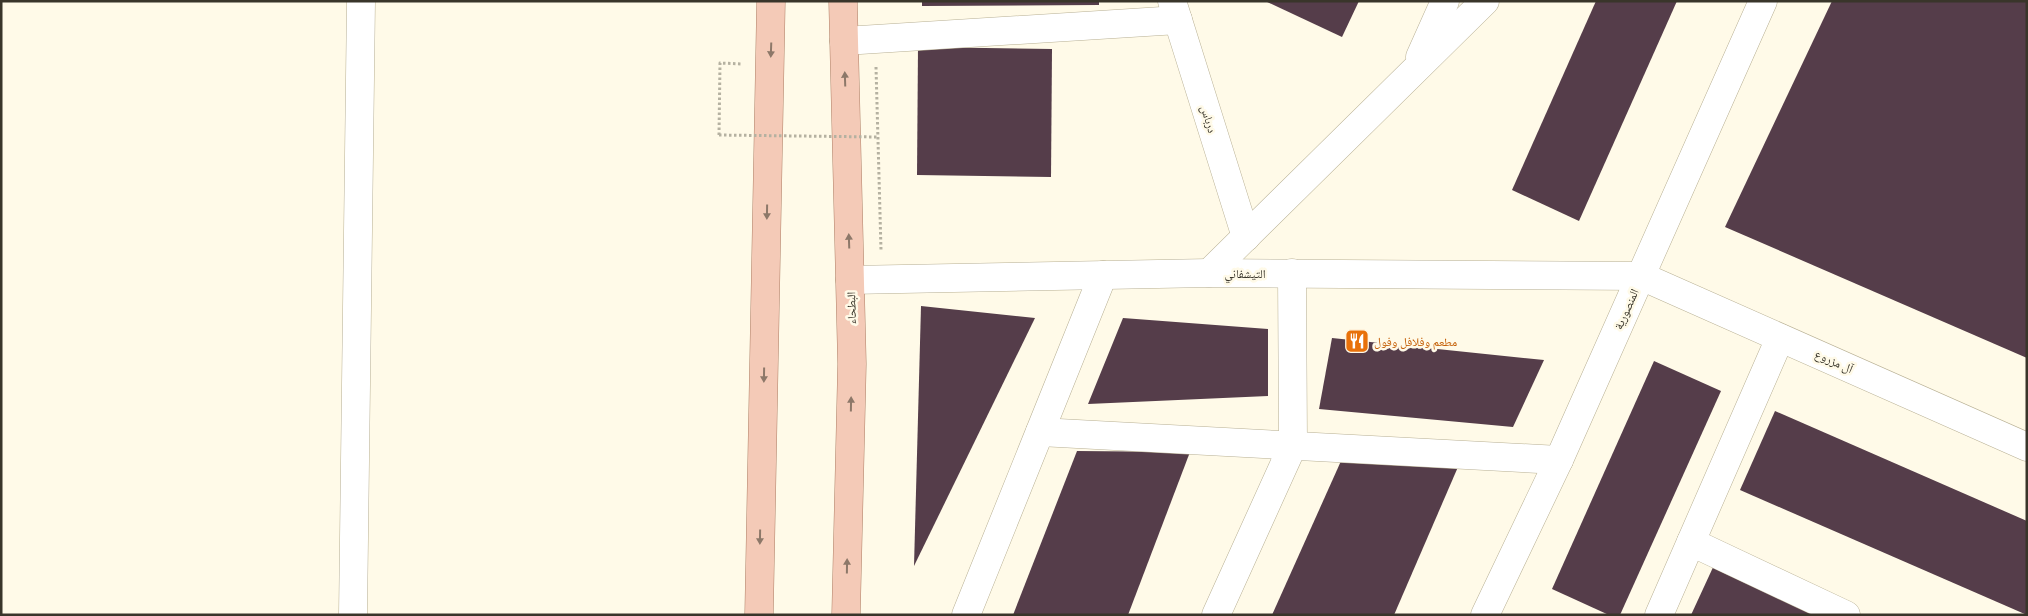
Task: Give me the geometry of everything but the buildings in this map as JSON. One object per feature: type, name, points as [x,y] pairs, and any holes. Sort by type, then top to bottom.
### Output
[{"type":"main road","points":[[758,615],[771,1]]},
{"type":"main road","name":"البطحاء","points":[[843,1],[852,364],[846,615]]},
{"type":"street","points":[[353,615],[362,1]]},
{"type":"street","points":[[1413,72],[1445,1]]},
{"type":"street","points":[[1209,273],[1485,1]]},
{"type":"street","name":"المنصورية","points":[[1485,615],[1559,460],[1763,1]]},
{"type":"street","points":[[844,40],[1175,11]]},
{"type":"street","name":"درباس","points":[[1175,11],[1246,237]]},
{"type":"street","name":"التيشفاني","points":[[850,280],[1209,273],[1641,276]]},
{"type":"street","points":[[1216,615],[1292,445],[1292,273]]},
{"type":"street","points":[[966,615],[1103,275]]},
{"type":"street","name":"آل مزروع","points":[[1641,276],[2027,447]]},
{"type":"street","points":[[1659,615],[1780,338]]},
{"type":"street","points":[[1040,432],[1559,460]]},
{"type":"street","points":[[1691,542],[1846,615]]},
{"type":"path","points":[[876,38],[882,279]]},
{"type":"path","points":[[770,65],[720,63],[719,135],[878,137]]},
{"type":"place","name":"مطعم وفلافل وفول","points":[[1357,341]]}]
